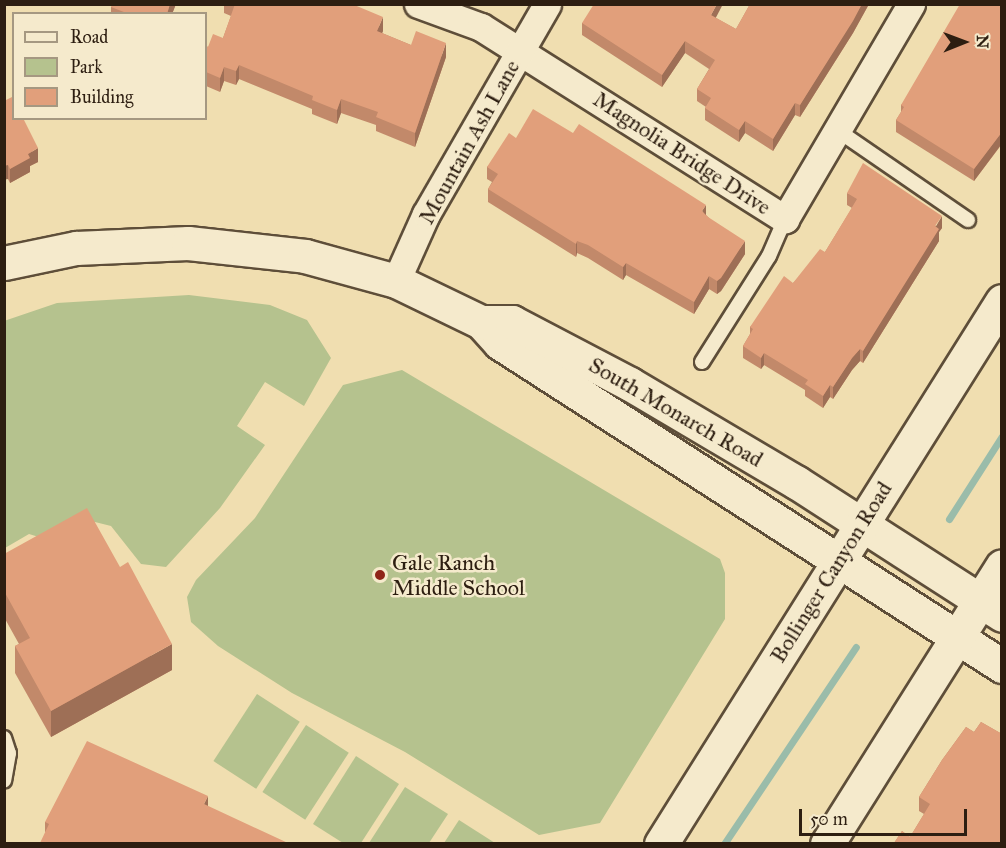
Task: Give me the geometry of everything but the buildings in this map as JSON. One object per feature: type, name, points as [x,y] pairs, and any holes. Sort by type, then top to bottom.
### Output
[{"type":"street","name":"Magnolia Bridge Drive","points":[[418,4],[481,27],[785,219],[911,4]]},
{"type":"street","name":"Mountain Ash Lane","points":[[396,281],[426,214],[547,4]]},
{"type":"street","name":"South Monarch Road","points":[[4,263],[76,248],[188,243],[305,256],[396,281],[481,322],[500,343],[837,563],[1002,666]]},
{"type":"street","name":"Bollinger Canyon Road","points":[[661,843],[1002,301]]},
{"type":"street","name":"South Monarch Road","points":[[481,322],[512,322],[699,423],[862,524],[991,608]]},
{"type":"street","points":[[826,843],[957,638],[991,608],[1002,566]]},
{"type":"lane","points":[[837,130],[968,220]]},
{"type":"lane","points":[[702,362],[769,256],[785,219]]},
{"type":"lane","points":[[4,738],[9,753],[4,781]]},
{"type":"green space","points":[[189,295],[270,305],[307,320],[331,358],[304,406],[265,382],[237,426],[265,445],[220,508],[166,567],[141,564],[111,526],[95,522],[52,541],[29,534],[5,548],[4,321],[57,303]]},
{"type":"green space","points":[[402,370],[720,559],[725,573],[725,619],[600,823],[539,835],[405,752],[292,693],[218,646],[191,622],[187,597],[196,580],[255,518],[343,385]]},
{"type":"green space","points":[[257,694],[300,722],[256,789],[213,761]]},
{"type":"green space","points":[[306,725],[349,753],[305,820],[262,792]]},
{"type":"green space","points":[[356,756],[399,784],[361,843],[343,843],[313,824]]},
{"type":"green space","points":[[405,787],[448,814],[429,843],[369,843]]},
{"type":"green space","points":[[459,820],[495,843],[444,843]]},
{"type":"waterway","points":[[949,519],[1002,436]]},
{"type":"waterway","points":[[724,844],[856,647]]},
{"type":"place","name":"Gale Ranch Middle School","points":[[380,575]]}]
